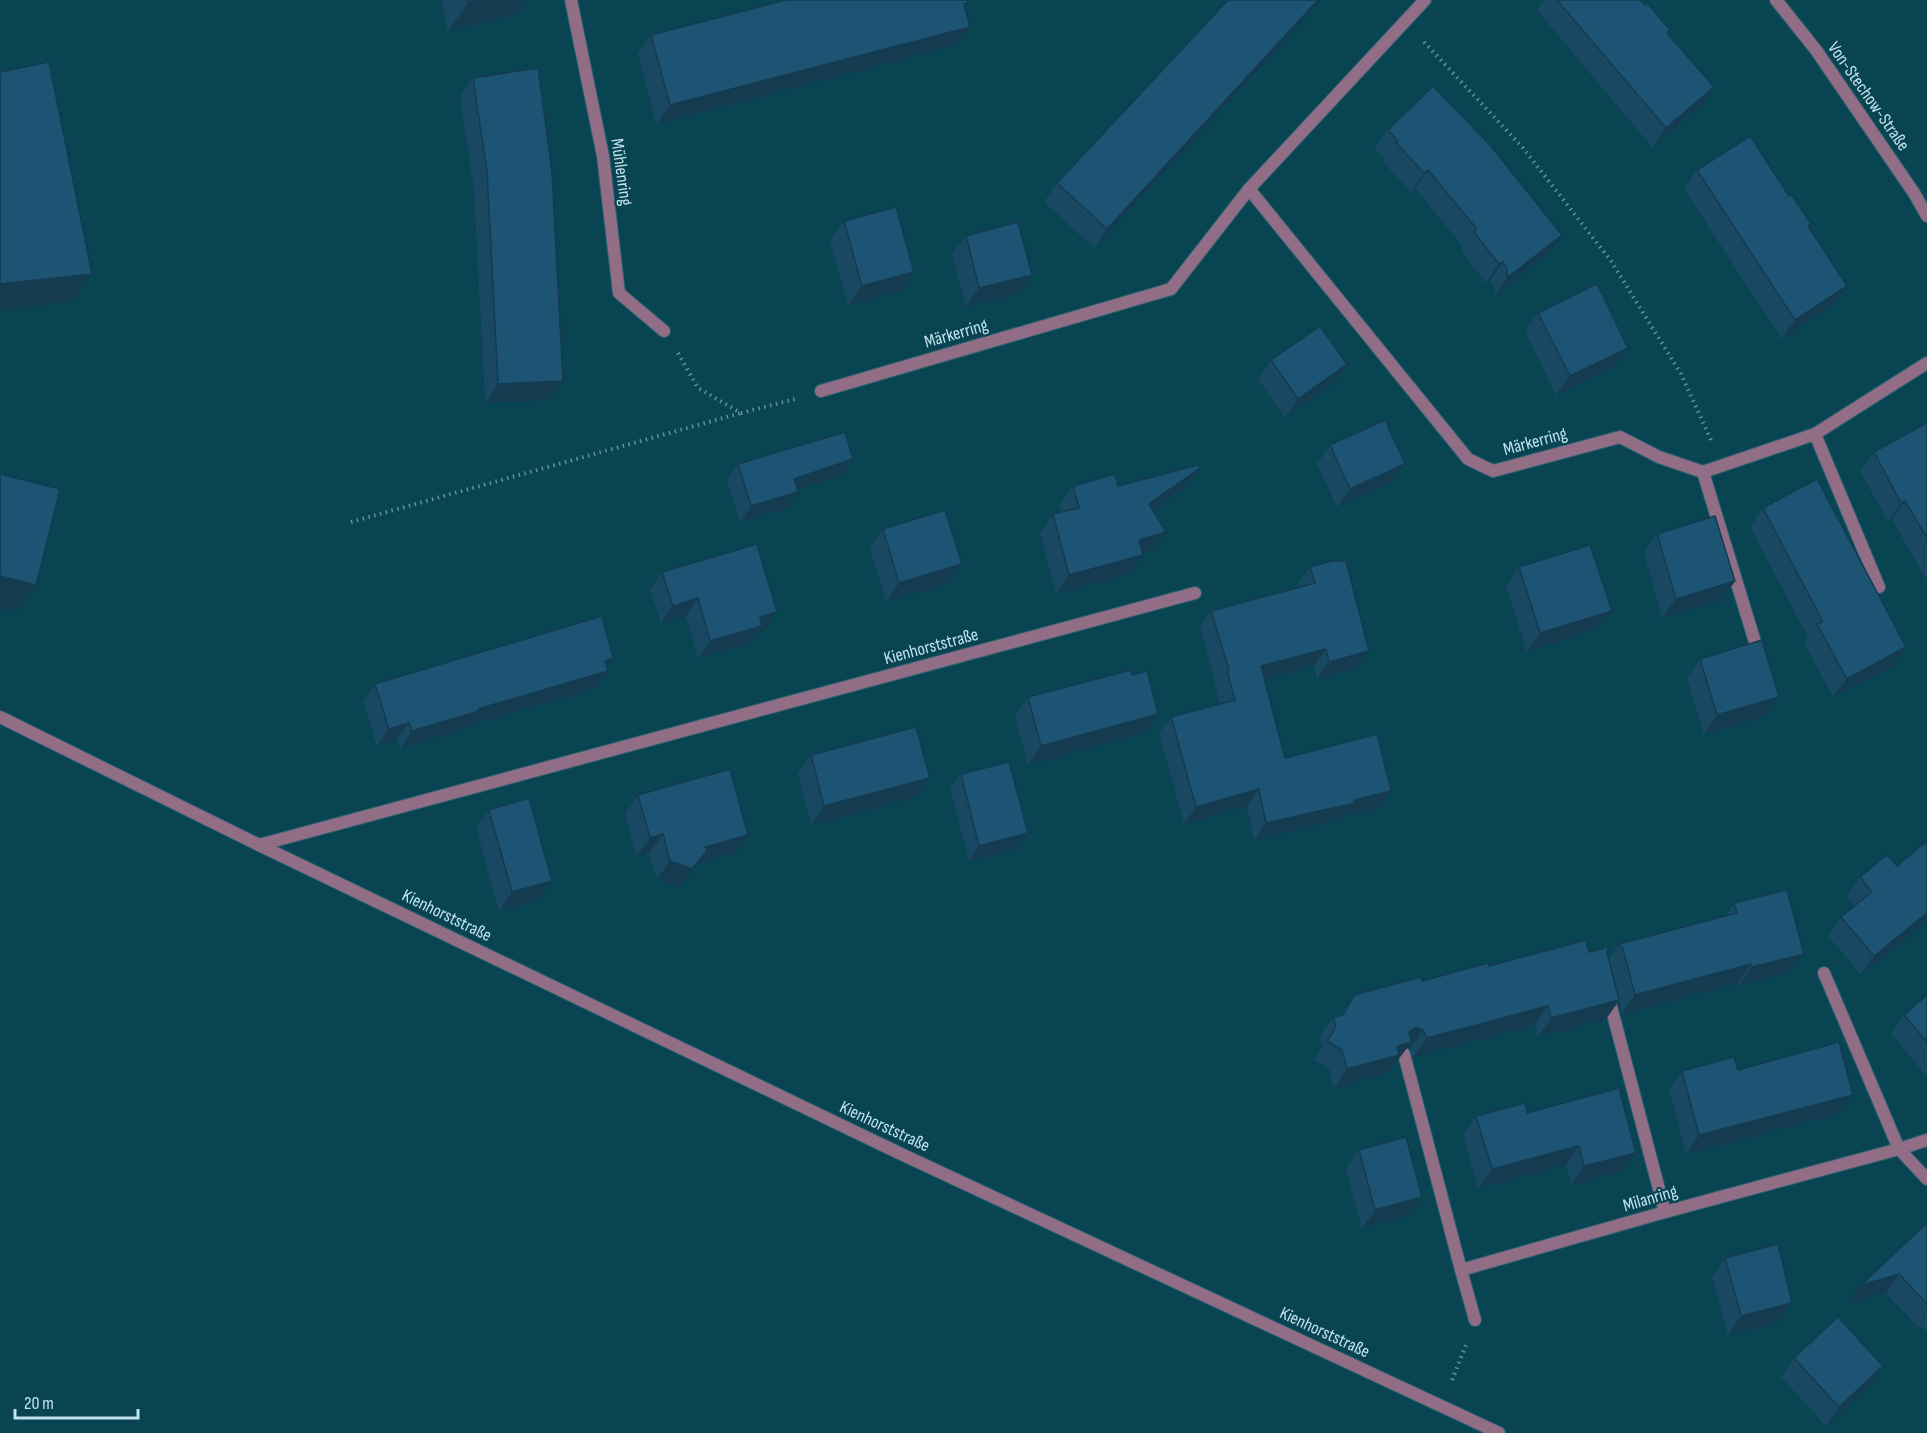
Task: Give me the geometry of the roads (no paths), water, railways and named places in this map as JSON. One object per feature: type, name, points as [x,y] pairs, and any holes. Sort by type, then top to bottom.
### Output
[{"type":"street","name":"Mühlenring","points":[[571,0],[603,156],[619,293],[664,331]]},
{"type":"street","name":"Märkerring","points":[[821,391],[1171,289],[1249,189],[1425,0]]},
{"type":"street","name":"Von-Stechow-Straße","points":[[1776,0],[1816,50],[1914,192],[1927,216]]},
{"type":"street","name":"Märkerring","points":[[1249,189],[1468,459],[1493,471],[1620,437],[1659,457],[1703,472]]},
{"type":"street","points":[[1755,642],[1703,472],[1815,434],[1927,363]]},
{"type":"street","points":[[1815,434],[1879,586]]},
{"type":"street","name":"Kienhorststraße","points":[[259,845],[1195,593]]},
{"type":"street","name":"Kienhorststraße","points":[[0,717],[259,845],[899,1153],[1499,1433]]},
{"type":"street","points":[[1824,973],[1899,1149],[1927,1179]]},
{"type":"street","points":[[1605,982],[1665,1212]]},
{"type":"street","points":[[1404,1054],[1475,1320]]},
{"type":"street","name":"Milanring","points":[[1461,1270],[1927,1140]]}]
